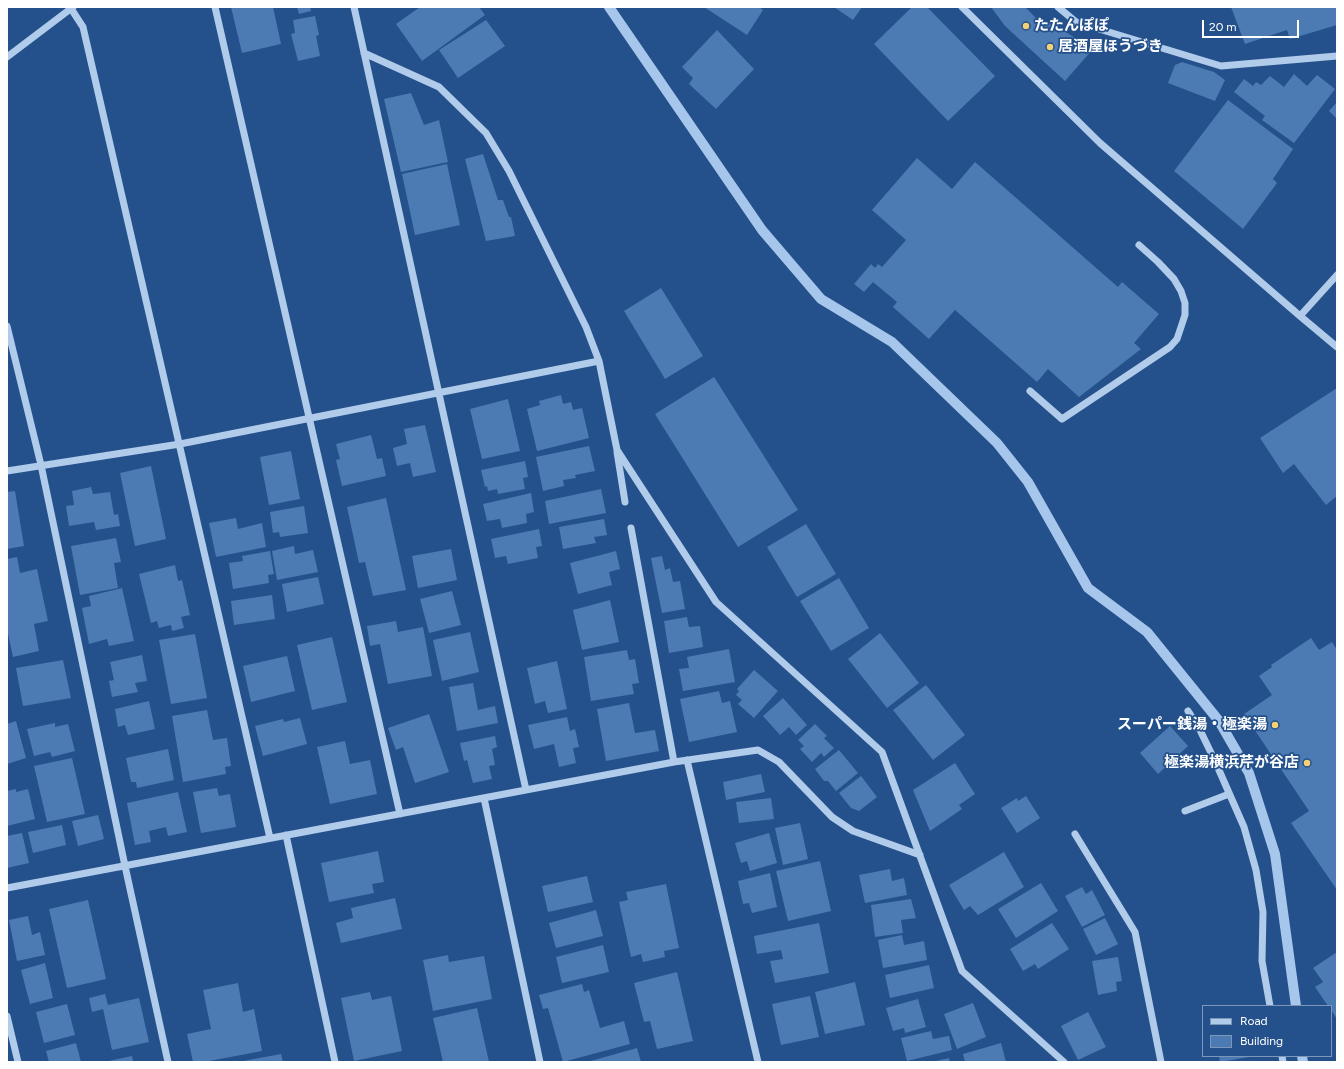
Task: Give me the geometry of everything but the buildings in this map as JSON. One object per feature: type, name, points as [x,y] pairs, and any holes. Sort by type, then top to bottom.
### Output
[{"type":"street","points":[[7,57],[71,7],[83,27],[270,838]]},
{"type":"street","points":[[215,7],[400,814]]},
{"type":"street","points":[[354,7],[526,790]]},
{"type":"street","points":[[962,7],[1100,143],[1337,347]]},
{"type":"street","points":[[1058,7],[1076,22],[1221,66],[1337,56]]},
{"type":"street","points":[[364,53],[439,87],[486,133],[509,171],[586,327],[599,361],[617,450],[625,502]]},
{"type":"street","points":[[1030,391],[1062,419],[1170,347],[1177,339],[1185,315],[1185,303],[1181,291],[1174,279],[1139,245]]},
{"type":"street","points":[[1300,316],[1337,275]]},
{"type":"street","points":[[7,326],[40,465],[168,1062]]},
{"type":"street","points":[[7,470],[180,444],[599,361]]},
{"type":"street","points":[[617,450],[716,602],[882,752],[962,971],[1064,1062]]},
{"type":"street","points":[[631,528],[674,762]]},
{"type":"street","points":[[1188,711],[1199,728],[1215,761],[1244,827],[1256,870],[1263,912],[1262,960],[1270,1005]]},
{"type":"street","points":[[7,888],[674,762],[758,750],[779,762],[832,817],[853,831],[920,855]]},
{"type":"street","points":[[687,760],[758,1062]]},
{"type":"street","points":[[1185,811],[1229,794]]},
{"type":"street","points":[[484,798],[540,1062]]},
{"type":"street","points":[[1076,834],[1135,932],[1161,1062]]},
{"type":"street","points":[[286,835],[335,1062]]},
{"type":"street","points":[[7,1016],[18,1062]]},
{"type":"waterway","points":[[609,7],[762,230],[821,299],[892,342],[997,443],[1028,482],[1088,588],[1147,632],[1219,721],[1249,773],[1275,854],[1296,1005]]},
{"type":"waterway","points":[[1302,1057],[1303,1062]]},
{"type":"place","name":"たたんぽぽ","points":[[1026,26]]},
{"type":"place","name":"居酒屋ほうづき","points":[[1050,47]]},
{"type":"place","name":"スーパー銭湯・極楽湯","points":[[1275,725]]},
{"type":"place","name":"極楽湯横浜芹が谷店","points":[[1307,763]]}]
